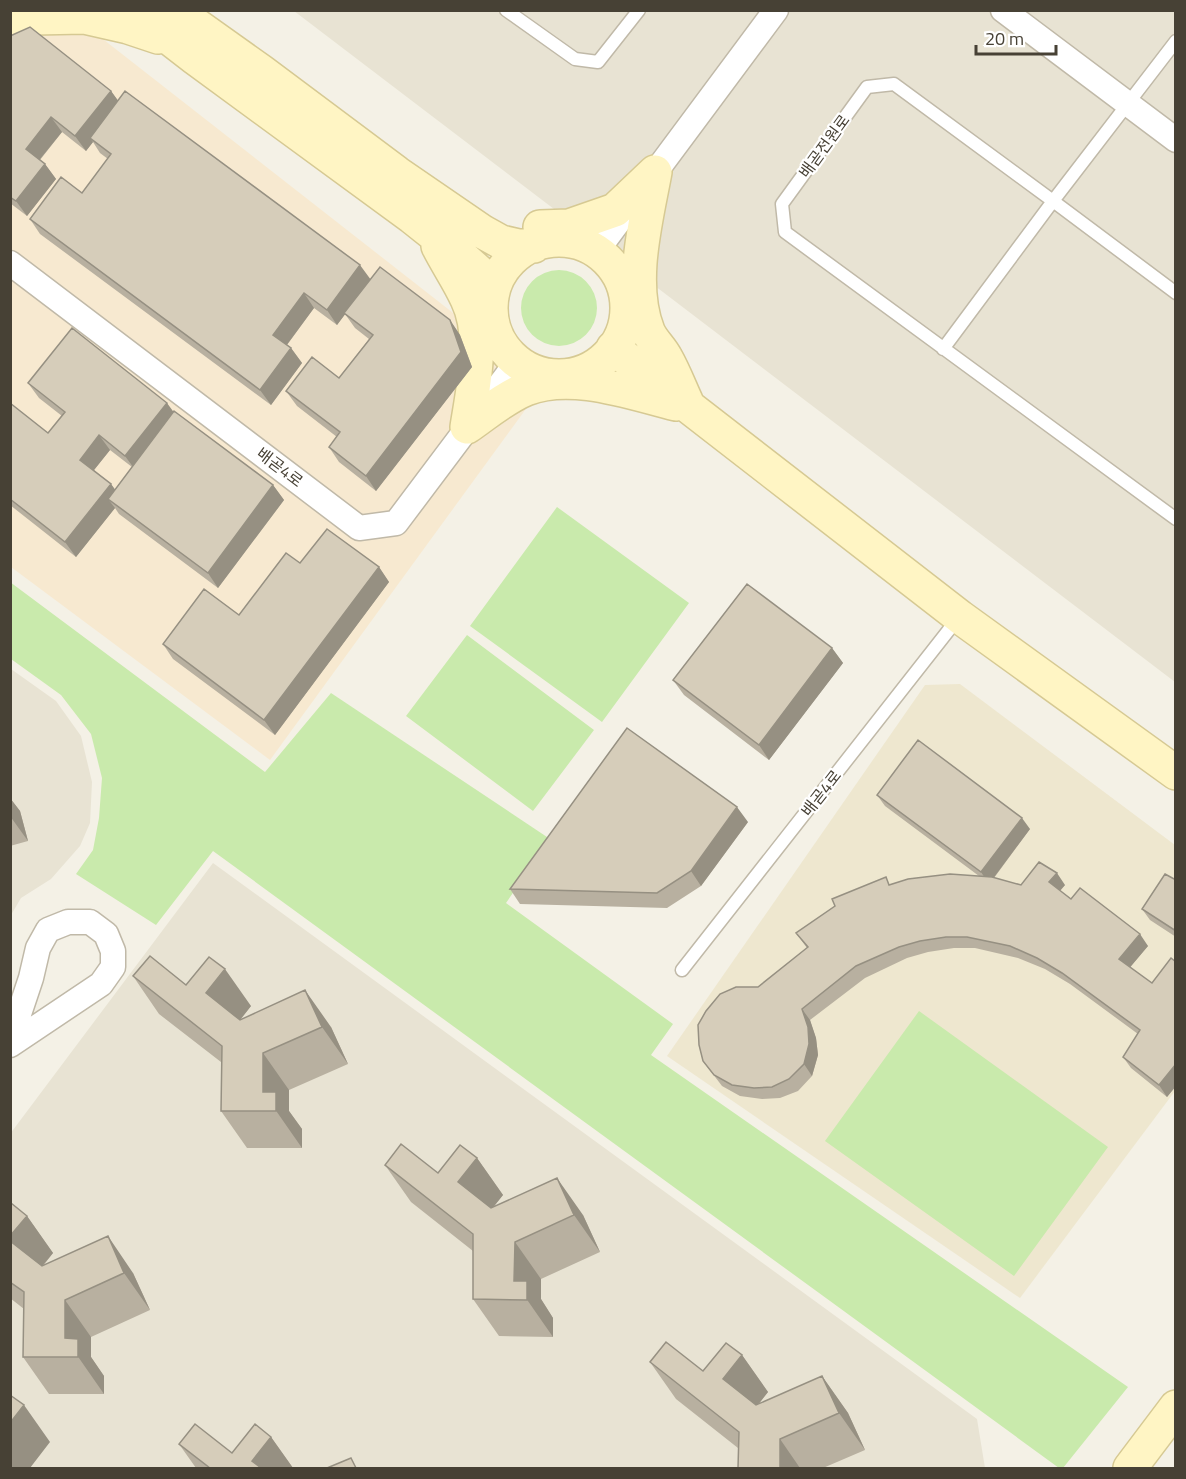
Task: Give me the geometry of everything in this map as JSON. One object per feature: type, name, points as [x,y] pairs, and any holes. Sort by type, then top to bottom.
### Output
[{"type":"main road","points":[[134,10],[181,21],[271,79],[397,174],[438,219],[490,289],[492,322],[501,344],[517,362],[538,373],[561,376],[585,371],[605,359],[619,340],[627,318],[626,294],[619,275],[605,258],[587,246],[567,241],[545,242],[525,249],[508,262],[497,280],[492,297]]},
{"type":"main road","points":[[10,26],[34,18],[84,17],[128,27],[181,21]]},
{"type":"main road","points":[[438,219],[530,228],[569,226],[615,210],[655,172]]},
{"type":"main road","points":[[655,172],[642,243],[639,285],[641,309],[649,333],[666,357],[690,408]]},
{"type":"main road","points":[[438,219],[483,231],[501,242],[519,246],[534,246]]},
{"type":"main road","points":[[438,219],[468,300],[474,323],[477,359],[467,427]]},
{"type":"main road","points":[[613,348],[960,617],[1176,773]]},
{"type":"main road","points":[[467,427],[507,399],[527,389],[550,383],[609,386],[690,408]]},
{"type":"main road","points":[[1130,1468],[1176,1407]]},
{"type":"street","points":[[596,252],[776,10]]},
{"type":"street","points":[[1003,10],[1176,140]]},
{"type":"street","name":"배곧4로","points":[[10,262],[359,528],[396,522],[517,362]]},
{"type":"street","points":[[68,922],[90,922],[106,934],[114,951],[113,967],[100,984],[10,1043],[38,948],[48,930],[68,922]]},
{"type":"lane","points":[[506,10],[576,59],[598,62],[639,10]]},
{"type":"lane","points":[[944,349],[1053,201],[1176,41]]},
{"type":"lane","name":"배곧전원로","points":[[1176,293],[894,84],[867,87],[782,204],[784,231],[1176,519]]},
{"type":"lane","name":"배곧4로","points":[[682,970],[960,617]]},
{"type":"shaded area","points":[[10,11],[67,11],[544,384],[270,760],[11,567]]},
{"type":"shaded area","points":[[294,11],[1175,11],[1175,682]]},
{"type":"shaded area","points":[[11,669],[56,701],[81,736],[92,782],[90,823],[80,846],[51,879],[21,898],[11,915]]},
{"type":"shaded area","points":[[960,684],[1175,845],[1175,1091],[1020,1298],[667,1056],[925,685]]},
{"type":"shaded area","points":[[213,863],[977,1419],[985,1468],[11,1468],[10,1134]]},
{"type":"green space","points":[[559,270],[573,273],[586,281],[594,294],[597,308],[594,322],[586,335],[573,343],[559,346],[545,343],[532,335],[524,322],[521,308],[524,294],[532,281],[545,273]]},
{"type":"green space","points":[[557,507],[689,603],[602,722],[470,626]]},
{"type":"green space","points":[[10,582],[265,772],[331,693],[550,839],[506,903],[673,1024],[651,1055],[1128,1387],[1063,1468],[1059,1468],[213,851],[156,925],[76,874],[93,850],[99,818],[102,778],[91,734],[61,695],[11,659]]},
{"type":"green space","points":[[467,635],[594,730],[533,811],[406,716]]},
{"type":"green space","points":[[919,1011],[1108,1147],[1014,1276],[825,1141]]},
{"type":"building","points":[[30,27],[111,91],[75,136],[51,117],[26,149],[45,164],[16,201],[10,197],[10,36]]},
{"type":"building","points":[[125,91],[360,265],[327,310],[304,293],[273,335],[291,348],[260,390],[30,219],[61,177],[82,193],[111,154],[90,138]]},
{"type":"building","points":[[380,267],[450,320],[461,352],[366,476],[329,447],[340,432],[286,391],[312,357],[339,378],[373,335],[344,313]]},
{"type":"building","points":[[72,328],[167,403],[125,456],[99,435],[80,460],[111,484],[65,542],[10,499],[10,403],[48,433],[65,412],[28,383]]},
{"type":"building","points":[[174,411],[273,485],[208,573],[108,499]]},
{"type":"building","points":[[327,529],[379,567],[264,720],[163,644],[204,589],[239,615],[286,553],[300,563]]},
{"type":"building","points":[[747,584],[832,648],[759,745],[673,680]]},
{"type":"building","points":[[627,728],[737,807],[691,871],[657,893],[510,889]]},
{"type":"building","points":[[918,740],[1022,818],[981,872],[877,795]]},
{"type":"building","points":[[1039,862],[1057,873],[1049,882],[1071,899],[1080,888],[1140,934],[1119,959],[1152,983],[1171,958],[1176,962],[1176,1064],[1159,1085],[1123,1057],[1140,1030],[1062,973],[1037,958],[1010,946],[967,937],[920,941],[899,947],[856,966],[802,1009],[808,1027],[809,1044],[804,1064],[789,1079],[772,1087],[754,1088],[732,1085],[714,1075],[703,1061],[698,1025],[706,1011],[720,994],[736,987],[758,987],[808,947],[796,933],[835,906],[832,899],[886,877],[889,885],[908,879],[950,874],[992,877],[1021,885]]},
{"type":"building","points":[[1165,874],[1176,880],[1176,931],[1142,909]]},
{"type":"building","points":[[150,956],[186,985],[209,957],[225,969],[206,993],[240,1020],[305,990],[322,1027],[263,1053],[263,1092],[276,1092],[276,1111],[221,1111],[222,1046],[133,976]]},
{"type":"building","points":[[401,1144],[438,1173],[460,1145],[477,1158],[458,1182],[491,1208],[557,1178],[574,1215],[515,1242],[514,1281],[527,1281],[527,1300],[473,1299],[473,1234],[385,1165]]},
{"type":"building","points":[[10,1203],[27,1216],[10,1236]]},
{"type":"building","points":[[108,1236],[124,1273],[65,1300],[65,1338],[78,1339],[78,1357],[23,1357],[24,1292],[10,1282],[10,1241],[42,1266]]},
{"type":"building","points":[[666,1342],[703,1371],[726,1343],[742,1355],[723,1379],[756,1405],[822,1376],[839,1413],[780,1439],[780,1468],[738,1468],[739,1432],[650,1362]]},
{"type":"building","points":[[10,1395],[24,1405],[10,1423]]},
{"type":"building","points":[[195,1424],[232,1453],[255,1424],[271,1437],[252,1461],[261,1468],[210,1468],[179,1444]]},
{"type":"building","points":[[351,1458],[356,1468],[327,1468]]}]
